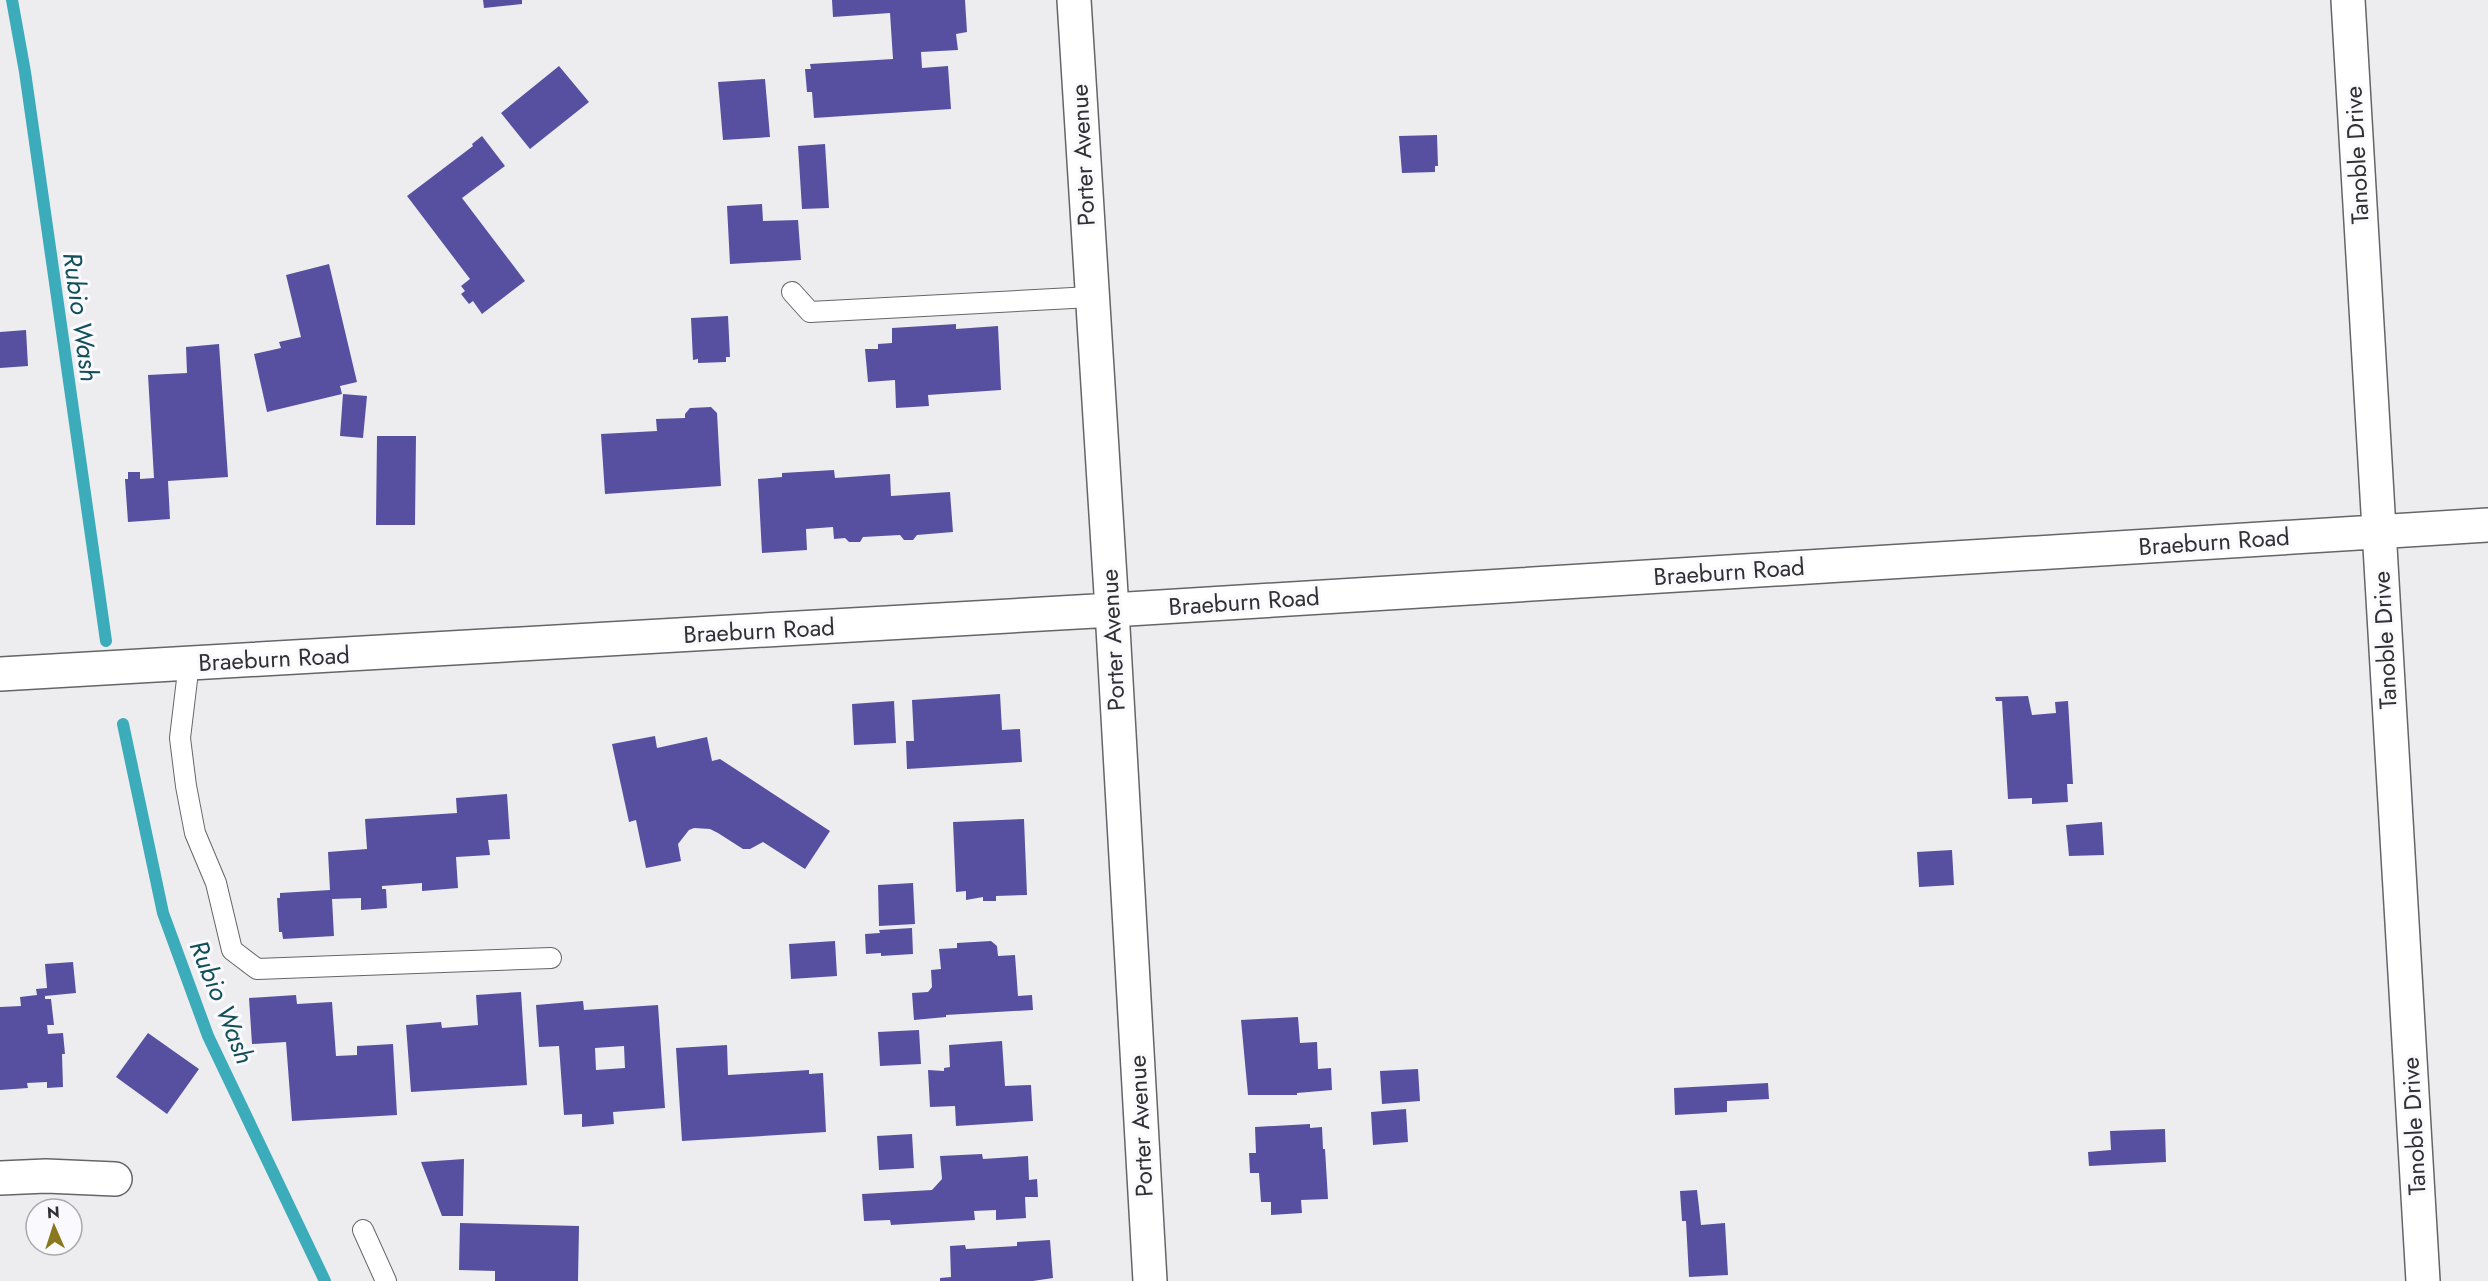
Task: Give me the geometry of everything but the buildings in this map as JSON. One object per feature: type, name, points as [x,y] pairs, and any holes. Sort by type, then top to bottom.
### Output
[{"type":"street","name":"Porter Avenue","points":[[1074,0],[1112,610],[1150,1281]]},
{"type":"street","name":"Tanoble Drive","points":[[2348,0],[2423,1281]]},
{"type":"street","name":"Braeburn Road","points":[[0,674],[1112,610],[2488,525]]},
{"type":"street","points":[[0,1178],[46,1176],[115,1179]]},
{"type":"lane","points":[[792,292],[810,312],[1091,297]]},
{"type":"lane","points":[[189,663],[180,738],[186,786],[195,833],[216,882],[232,950],[257,969],[551,958]]},
{"type":"lane","points":[[363,1230],[386,1281]]},
{"type":"waterway","name":"Rubio Wash","points":[[12,0],[25,72],[106,641]]},
{"type":"waterway","name":"Rubio Wash","points":[[123,724],[163,913],[208,1036],[325,1281]]}]
